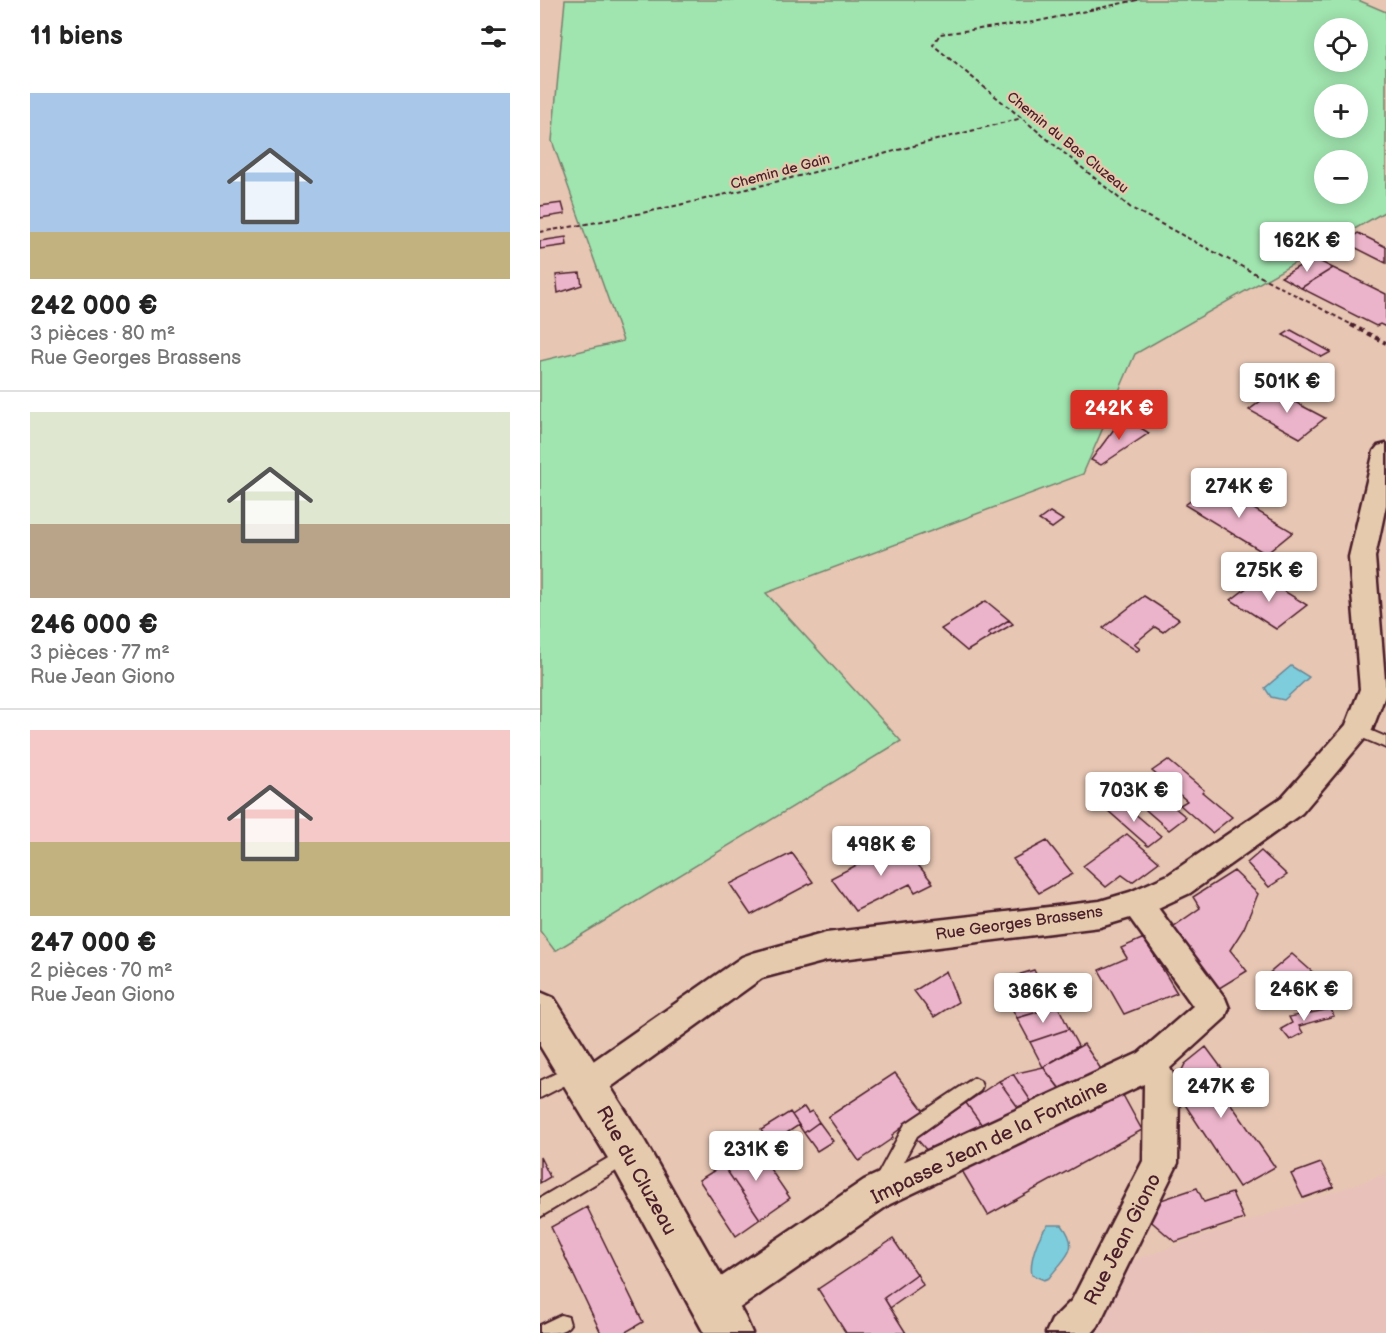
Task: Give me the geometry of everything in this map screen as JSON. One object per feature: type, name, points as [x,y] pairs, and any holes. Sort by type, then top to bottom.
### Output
[{"type":"main road","name":"Rue du Cluzeau","points":[[540,1010],[629,1154],[720,1319]]},
{"type":"street","name":"Rue Georges Brassens","points":[[583,1077],[753,968],[825,947],[1100,914],[1137,903],[1179,884],[1292,805],[1358,730],[1374,689],[1362,557],[1386,451]]},
{"type":"street","points":[[1137,903],[1213,1008],[1151,1064]]},
{"type":"street","name":"Impasse Jean de la Fontaine","points":[[720,1319],[877,1192],[1151,1064]]},
{"type":"street","name":"Rue Jean Giono","points":[[1065,1333],[1085,1313],[1160,1162],[1162,1086],[1151,1064]]},
{"type":"lane","points":[[1358,730],[1386,743]]},
{"type":"lane","points":[[540,1090],[583,1077]]},
{"type":"lane","points":[[877,1192],[911,1130],[974,1086]]},
{"type":"lane","points":[[540,1208],[629,1154]]},
{"type":"path","name":"Chemin du Bas Cluzeau","points":[[1137,0],[1034,22],[940,34],[933,45],[1131,207],[1386,343]]},
{"type":"path","name":"Chemin de Gain","points":[[540,232],[705,202],[924,142],[1023,118]]},
{"type":"shaded area","points":[[1386,1174],[1386,1333],[1075,1333],[1134,1260]]},
{"type":"green space","points":[[565,0],[1358,0],[1386,12],[1386,211],[1135,354],[1083,474],[766,593],[901,741],[555,951],[540,931],[540,361],[623,341],[552,141]]},
{"type":"water","points":[[1291,666],[1309,677],[1284,700],[1271,697],[1265,688]]},
{"type":"water","points":[[1048,1225],[1062,1225],[1068,1234],[1070,1247],[1069,1253],[1049,1278],[1044,1280],[1032,1275],[1031,1269],[1038,1242]]},
{"type":"building","points":[[562,203],[565,214],[540,218],[540,206]]},
{"type":"building","points":[[1358,233],[1386,247],[1386,263],[1344,242]]},
{"type":"building","points":[[566,237],[567,245],[540,249],[540,241]]},
{"type":"building","points":[[1313,258],[1333,268],[1301,288],[1281,277]]},
{"type":"building","points":[[1333,268],[1386,294],[1386,327],[1380,324],[1376,326],[1301,288]]},
{"type":"building","points":[[580,273],[582,285],[558,293],[556,275]]},
{"type":"building","points":[[1291,330],[1331,352],[1322,357],[1283,335]]},
{"type":"building","points":[[1274,391],[1325,418],[1300,438],[1249,410]]},
{"type":"building","points":[[1123,417],[1149,433],[1101,465],[1091,460]]},
{"type":"building","points":[[1213,485],[1293,532],[1266,554],[1185,505]]},
{"type":"building","points":[[1050,512],[1063,520],[1052,528],[1039,520]]},
{"type":"building","points":[[1261,577],[1307,605],[1276,629],[1231,600]]},
{"type":"building","points":[[1144,596],[1179,619],[1163,632],[1155,627],[1134,644],[1140,649],[1137,651],[1103,628]]},
{"type":"building","points":[[986,601],[1009,620],[988,633],[992,636],[967,651],[941,629]]},
{"type":"building","points":[[1009,620],[1013,624],[992,636],[988,633]]},
{"type":"building","points":[[1168,760],[1232,817],[1212,833],[1180,805],[1187,801],[1152,771]]},
{"type":"building","points":[[1163,798],[1186,817],[1169,830],[1146,810]]},
{"type":"building","points":[[1119,800],[1161,836],[1148,846],[1106,809]]},
{"type":"building","points":[[1127,834],[1159,862],[1132,882],[1122,875],[1106,887],[1083,866]]},
{"type":"building","points":[[1047,841],[1073,874],[1039,893],[1013,859]]},
{"type":"building","points":[[900,843],[933,883],[915,892],[910,884],[855,911],[831,878]]},
{"type":"building","points":[[1261,851],[1287,875],[1269,887],[1247,863]]},
{"type":"building","points":[[792,853],[813,882],[751,915],[730,884]]},
{"type":"building","points":[[1234,871],[1258,894],[1244,928],[1230,950],[1247,971],[1216,990],[1170,929],[1200,908],[1193,897]]},
{"type":"building","points":[[1144,938],[1177,993],[1124,1014],[1099,970],[1127,958],[1121,948]]},
{"type":"building","points":[[1292,954],[1350,1005],[1331,1009],[1324,997],[1293,1011],[1260,981]]},
{"type":"building","points":[[1034,970],[1040,982],[1044,980],[1058,1006],[1017,1018],[1005,995],[1028,986],[1021,974]]},
{"type":"building","points":[[946,971],[958,1002],[934,1017],[914,991]]},
{"type":"building","points":[[1021,974],[1028,986],[1009,993],[1003,981]]},
{"type":"building","points":[[1058,975],[1072,1002],[1058,1006],[1044,980]]},
{"type":"building","points":[[1058,1006],[1069,1029],[1030,1042],[1017,1018]]},
{"type":"building","points":[[1331,1009],[1334,1016],[1299,1026],[1303,1033],[1290,1040],[1281,1029],[1292,1023],[1289,1017]]},
{"type":"building","points":[[1069,1029],[1078,1046],[1043,1067],[1030,1042]]},
{"type":"building","points":[[1084,1044],[1103,1072],[1062,1092],[1043,1067]]},
{"type":"building","points":[[1206,1047],[1229,1078],[1217,1084],[1275,1167],[1239,1187],[1182,1100],[1180,1074],[1185,1064]]},
{"type":"building","points":[[1043,1067],[1061,1090],[1033,1104],[1013,1074]]},
{"type":"building","points":[[895,1073],[924,1111],[892,1135],[893,1138],[859,1161],[828,1117]]},
{"type":"building","points":[[1013,1074],[1033,1104],[1020,1110],[999,1081]]},
{"type":"building","points":[[999,1081],[1020,1110],[987,1132],[966,1103]]},
{"type":"building","points":[[1118,1086],[1142,1130],[988,1215],[961,1169]]},
{"type":"building","points":[[966,1103],[987,1132],[935,1160],[916,1138]]},
{"type":"building","points":[[804,1107],[808,1113],[812,1111],[819,1122],[804,1133],[792,1115]]},
{"type":"building","points":[[790,1112],[799,1125],[770,1144],[761,1130]]},
{"type":"building","points":[[819,1122],[833,1141],[817,1151],[804,1133]]},
{"type":"building","points":[[753,1144],[790,1198],[760,1219],[723,1165]]},
{"type":"building","points":[[540,1157],[550,1177],[540,1183]]},
{"type":"building","points":[[1321,1163],[1334,1187],[1303,1198],[1291,1174]]},
{"type":"building","points":[[723,1165],[760,1219],[736,1236],[699,1180]]},
{"type":"building","points":[[1197,1188],[1204,1202],[1232,1193],[1244,1219],[1175,1242],[1146,1217],[1152,1203]]},
{"type":"building","points":[[587,1207],[643,1322],[624,1333],[601,1333],[551,1227]]},
{"type":"building","points":[[893,1239],[917,1274],[884,1298],[906,1333],[846,1333],[818,1289]]},
{"type":"building","points":[[917,1274],[923,1285],[890,1308],[884,1298]]}]
